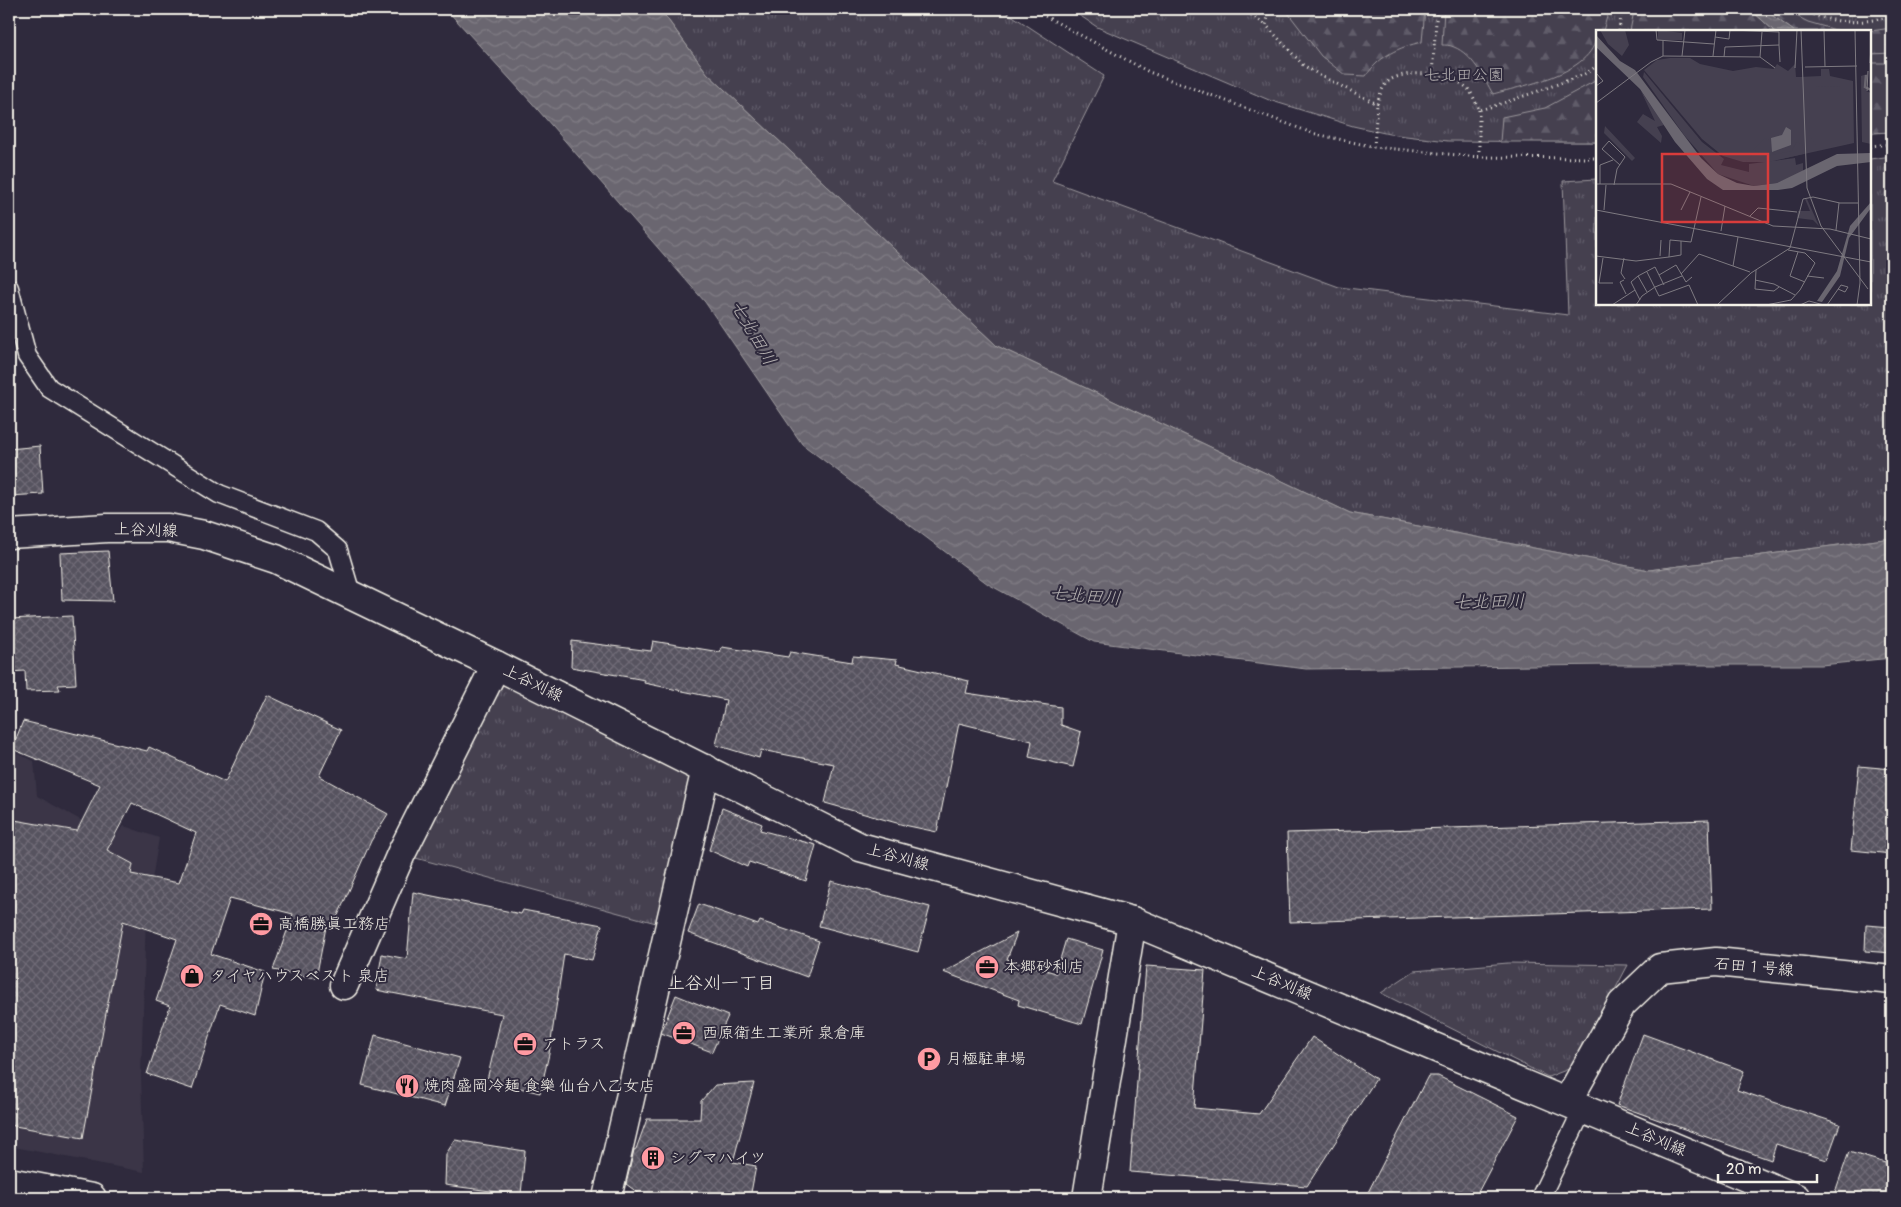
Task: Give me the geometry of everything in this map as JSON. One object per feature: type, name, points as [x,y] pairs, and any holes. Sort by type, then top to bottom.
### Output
[{"type":"street","name":"上谷刈線","points":[[9,534],[115,528],[168,528],[204,535],[276,559],[496,665],[860,847],[1132,920],[1792,1197]]},
{"type":"street","points":[[344,985],[401,854],[496,665]]},
{"type":"street","points":[[607,1198],[706,769]]},
{"type":"street","points":[[1087,1198],[1132,920]]},
{"type":"street","name":"石田１号線","points":[[1575,1106],[1622,1004],[1660,968],[1716,962],[1892,980]]},
{"type":"street","points":[[9,1182],[92,1198]]},
{"type":"lane","points":[[9,288],[27,356],[50,388],[219,494],[316,531],[338,550],[351,594]]},
{"type":"lane","points":[[1540,1198],[1575,1106]]},
{"type":"path","points":[[1032,9],[1148,72],[1312,133],[1374,147],[1479,157],[1596,158]]},
{"type":"path","points":[[1243,9],[1266,24],[1303,65],[1377,104]]},
{"type":"path","points":[[1266,24],[1270,9]]},
{"type":"path","points":[[1432,75],[1437,9]]},
{"type":"path","points":[[1620,30],[1622,9]]},
{"type":"path","points":[[1799,9],[1818,17],[1850,23],[1892,16]]},
{"type":"path","points":[[1479,110],[1565,81],[1593,70],[1596,66]]},
{"type":"path","points":[[1374,147],[1377,104],[1388,81],[1397,76],[1413,74],[1432,75],[1455,80],[1468,89],[1479,110],[1479,157]]},
{"type":"path","points":[[1871,146],[1892,144]]},
{"type":"shaded area","points":[[9,750],[34,761],[37,796],[113,838],[124,826],[159,838],[146,914],[141,1076],[144,1172],[9,1146]]},
{"type":"green space","points":[[660,9],[1002,9],[1104,76],[1052,181],[1339,287],[1568,315],[1563,181],[1596,179],[1596,305],[1871,305],[1871,159],[1892,156],[1892,538],[1649,570],[1350,513],[997,346],[707,73]]},
{"type":"green space","name":"七北田公園","points":[[1070,9],[1892,9],[1892,132],[1871,133],[1871,30],[1596,30],[1596,142],[1448,141],[1389,134],[1353,126],[1269,100],[1097,27]]},
{"type":"green space","points":[[1285,9],[1425,9],[1422,42],[1390,53],[1377,63],[1366,76],[1345,75],[1321,56]]},
{"type":"green space","points":[[1444,9],[1590,9],[1608,13],[1603,30],[1596,30],[1594,45],[1585,57],[1573,67],[1540,81],[1493,94],[1477,67],[1466,55],[1452,46],[1442,45]]},
{"type":"green space","points":[[1750,9],[1773,30],[1630,30],[1634,11]]},
{"type":"green space","points":[[1763,9],[1783,9],[1808,22],[1836,30],[1793,30]]},
{"type":"green space","points":[[1892,28],[1892,53],[1871,54],[1871,31]]},
{"type":"green space","points":[[1871,63],[1892,63],[1892,132],[1871,133]]},
{"type":"green space","points":[[1596,81],[1596,142],[1500,142],[1502,117],[1545,108]]},
{"type":"green space","points":[[495,678],[706,769],[656,923],[401,854]]},
{"type":"green space","points":[[1508,963],[1628,965],[1574,1067],[1548,1077],[1381,993],[1414,971]]},
{"type":"water","name":"七北田川","points":[[446,9],[660,9],[707,73],[997,346],[1350,513],[1649,570],[1892,538],[1892,658],[1821,665],[1612,665],[1306,669],[1094,642],[988,584],[802,444],[705,302],[532,103]]},
{"type":"water","points":[[1750,9],[1763,9],[1793,30],[1773,30]]},
{"type":"building","points":[[40,446],[43,494],[9,496],[9,449]]},
{"type":"building","points":[[108,551],[113,601],[62,600],[60,553]]},
{"type":"building","points":[[72,616],[76,684],[58,685],[60,690],[26,691],[25,671],[9,672],[9,619]]},
{"type":"building","points":[[572,641],[651,651],[653,641],[720,652],[722,647],[788,657],[790,652],[852,662],[853,656],[897,660],[896,664],[969,681],[966,693],[1061,707],[1061,725],[1081,732],[1073,767],[1029,757],[1032,741],[959,723],[937,832],[825,803],[834,764],[761,750],[759,758],[716,745],[726,700],[644,683],[645,680],[571,667]]},
{"type":"building","points":[[267,695],[341,730],[319,776],[388,814],[371,841],[332,929],[326,927],[316,978],[273,970],[293,914],[230,898],[211,954],[265,972],[255,1016],[220,1004],[192,1089],[147,1074],[170,1006],[156,1001],[177,939],[123,921],[83,1138],[9,1125],[9,819],[77,831],[100,785],[12,749],[23,721],[147,751],[149,747],[225,782]],"holes":[[[132,803],[196,833],[179,883],[131,874],[133,864],[107,850]]]},
{"type":"building","points":[[1859,766],[1892,769],[1892,854],[1851,850]]},
{"type":"building","points":[[722,808],[762,824],[760,830],[816,845],[806,881],[749,862],[747,867],[709,850]]},
{"type":"building","points":[[1709,820],[1712,909],[1290,922],[1287,833]]},
{"type":"building","points":[[831,881],[930,907],[918,952],[819,926]]},
{"type":"building","points":[[413,892],[521,914],[523,910],[602,925],[592,960],[564,954],[549,1054],[540,1093],[487,1080],[502,1014],[376,990],[382,954],[407,959]]},
{"type":"building","points":[[699,904],[758,925],[760,921],[819,941],[807,977],[688,933]]},
{"type":"building","points":[[1866,925],[1892,927],[1892,953],[1865,951]]},
{"type":"building","points":[[1017,933],[1007,959],[1056,973],[1066,939],[1103,950],[1082,1024],[1018,1005],[1019,1000],[943,972]]},
{"type":"building","points":[[1146,966],[1205,970],[1194,1108],[1259,1114],[1312,1037],[1376,1079],[1307,1186],[1130,1172]]},
{"type":"building","points":[[676,995],[728,1016],[712,1052],[661,1033]]},
{"type":"building","points":[[1643,1034],[1744,1071],[1737,1090],[1840,1124],[1827,1160],[1776,1144],[1771,1160],[1617,1105]]},
{"type":"building","points":[[375,1035],[460,1058],[445,1106],[362,1085]]},
{"type":"building","points":[[1428,1076],[1438,1076],[1518,1116],[1475,1198],[1365,1198]]},
{"type":"building","points":[[754,1083],[733,1162],[756,1166],[750,1198],[645,1198],[626,1184],[634,1150],[647,1119],[700,1119],[701,1101],[715,1085]]},
{"type":"building","points":[[455,1140],[525,1151],[521,1195],[445,1185],[446,1154]]},
{"type":"building","points":[[1849,1152],[1892,1165],[1892,1198],[1833,1198]]},
{"type":"place","name":"高橋勝眞工務店","points":[[261,924]]},
{"type":"place","name":"本郷砂利店","points":[[987,967]]},
{"type":"place","name":"タイヤハウスベスト 泉店","points":[[192,976]]},
{"type":"place","name":"西原衛生工業所 泉倉庫","points":[[684,1033]]},
{"type":"place","name":"アトラス","points":[[525,1044]]},
{"type":"place","name":"月極駐車場","points":[[929,1059]]},
{"type":"place","name":"焼肉盛岡冷麺 食樂 仙台八乙女店","points":[[407,1086]]},
{"type":"place","name":"シグマハイツ","points":[[653,1158]]},
{"type":"district","name":"上谷刈一丁目","points":[[721,983]]}]
